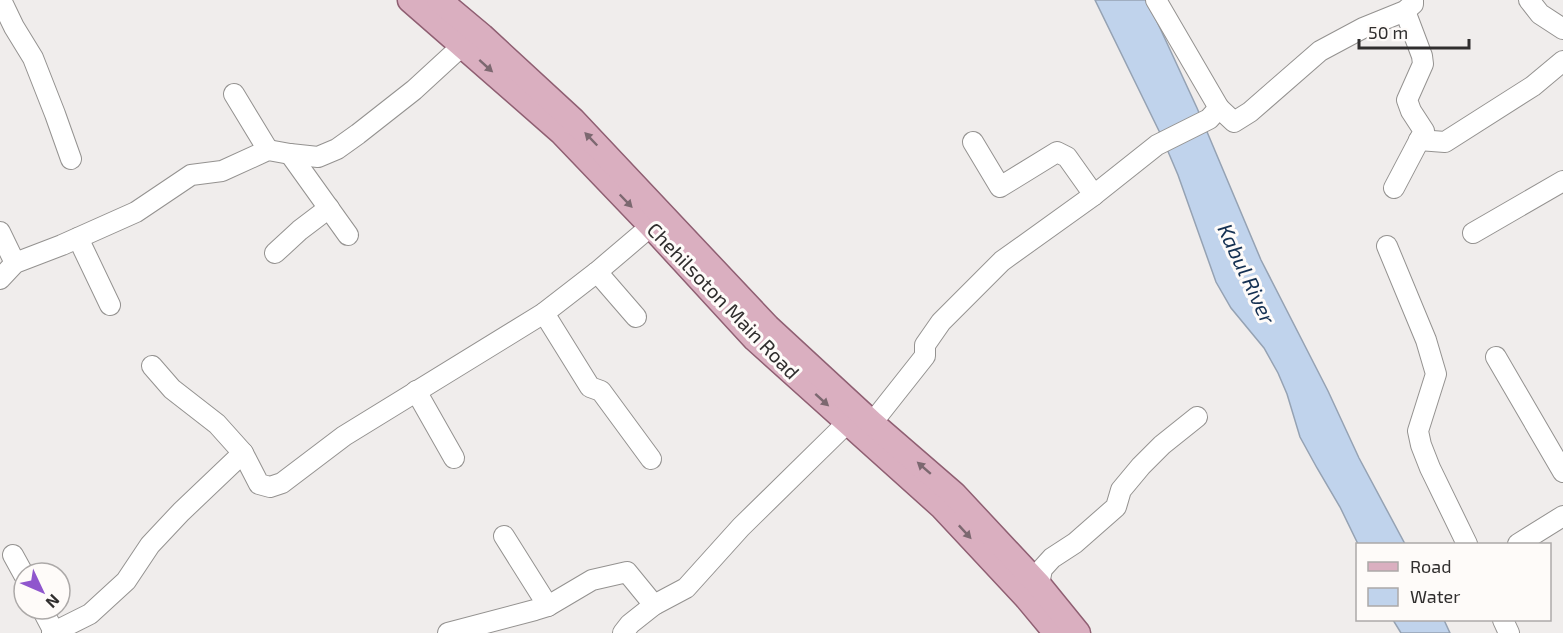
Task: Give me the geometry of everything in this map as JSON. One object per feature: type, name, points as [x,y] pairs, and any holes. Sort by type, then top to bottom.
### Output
[{"type":"main road","name":"Chehilsoton Main Road","points":[[410,0],[561,132],[755,339],[942,507],[1026,597],[1056,633]]},
{"type":"main road","name":"Chehilsoton Main Road","points":[[439,0],[482,36],[573,120],[768,327],[872,423],[954,494],[1039,585],[1078,633]]},
{"type":"street","points":[[1,0],[33,58],[56,114],[71,159]]},
{"type":"street","points":[[1529,0],[1540,14],[1563,29]]},
{"type":"street","points":[[1165,3],[1214,114],[1234,122],[1250,112],[1320,51],[1409,5],[1424,64],[1407,100],[1424,131],[1394,188]]},
{"type":"street","points":[[0,279],[15,263],[136,212],[191,175],[222,171],[268,150],[318,157],[337,149],[414,90],[463,45]]},
{"type":"street","points":[[1419,140],[1444,141],[1533,86],[1563,61]]},
{"type":"street","points":[[234,94],[268,150]]},
{"type":"street","points":[[872,423],[924,356],[925,345],[941,322],[1002,261],[1094,195],[1157,145],[1214,114]]},
{"type":"street","points":[[973,142],[1000,187],[1057,152],[1067,157],[1094,195]]},
{"type":"street","points":[[290,154],[348,235]]},
{"type":"street","points":[[1473,234],[1563,182]]},
{"type":"street","points":[[275,253],[328,208]]},
{"type":"street","points":[[152,366],[172,389],[217,424],[243,453],[260,484],[270,488],[282,483],[344,436],[544,313],[651,226]]},
{"type":"street","points":[[0,232],[15,263]]},
{"type":"street","points":[[78,238],[111,305]]},
{"type":"street","points":[[1387,246],[1426,340],[1436,374],[1418,431],[1421,445],[1467,543]]},
{"type":"street","points":[[597,272],[636,317]]},
{"type":"street","points":[[544,313],[590,387],[601,391],[651,459]]},
{"type":"street","points":[[1496,357],[1563,472]]},
{"type":"street","points":[[416,391],[454,458]]},
{"type":"street","points":[[1039,585],[1042,569],[1052,558],[1075,543],[1116,507],[1121,490],[1141,466],[1162,445],[1197,417]]},
{"type":"street","points":[[630,630],[654,605],[686,588],[741,527],[847,423]]},
{"type":"street","points":[[53,632],[90,614],[126,581],[150,545],[243,453]]},
{"type":"street","points":[[1520,543],[1563,516]]},
{"type":"street","points":[[504,536],[548,606]]},
{"type":"street","points":[[13,555],[16,561]]},
{"type":"street","points":[[448,633],[548,606],[592,580],[627,572],[654,605]]},
{"type":"water","name":"Kabul River","points":[[1095,0],[1147,0],[1197,108],[1261,260],[1328,391],[1359,458],[1404,543],[1358,543],[1300,437],[1278,373],[1264,348],[1231,308],[1216,282],[1178,175]]},
{"type":"water","points":[[1394,621],[1444,621],[1450,633],[1401,633]]}]
